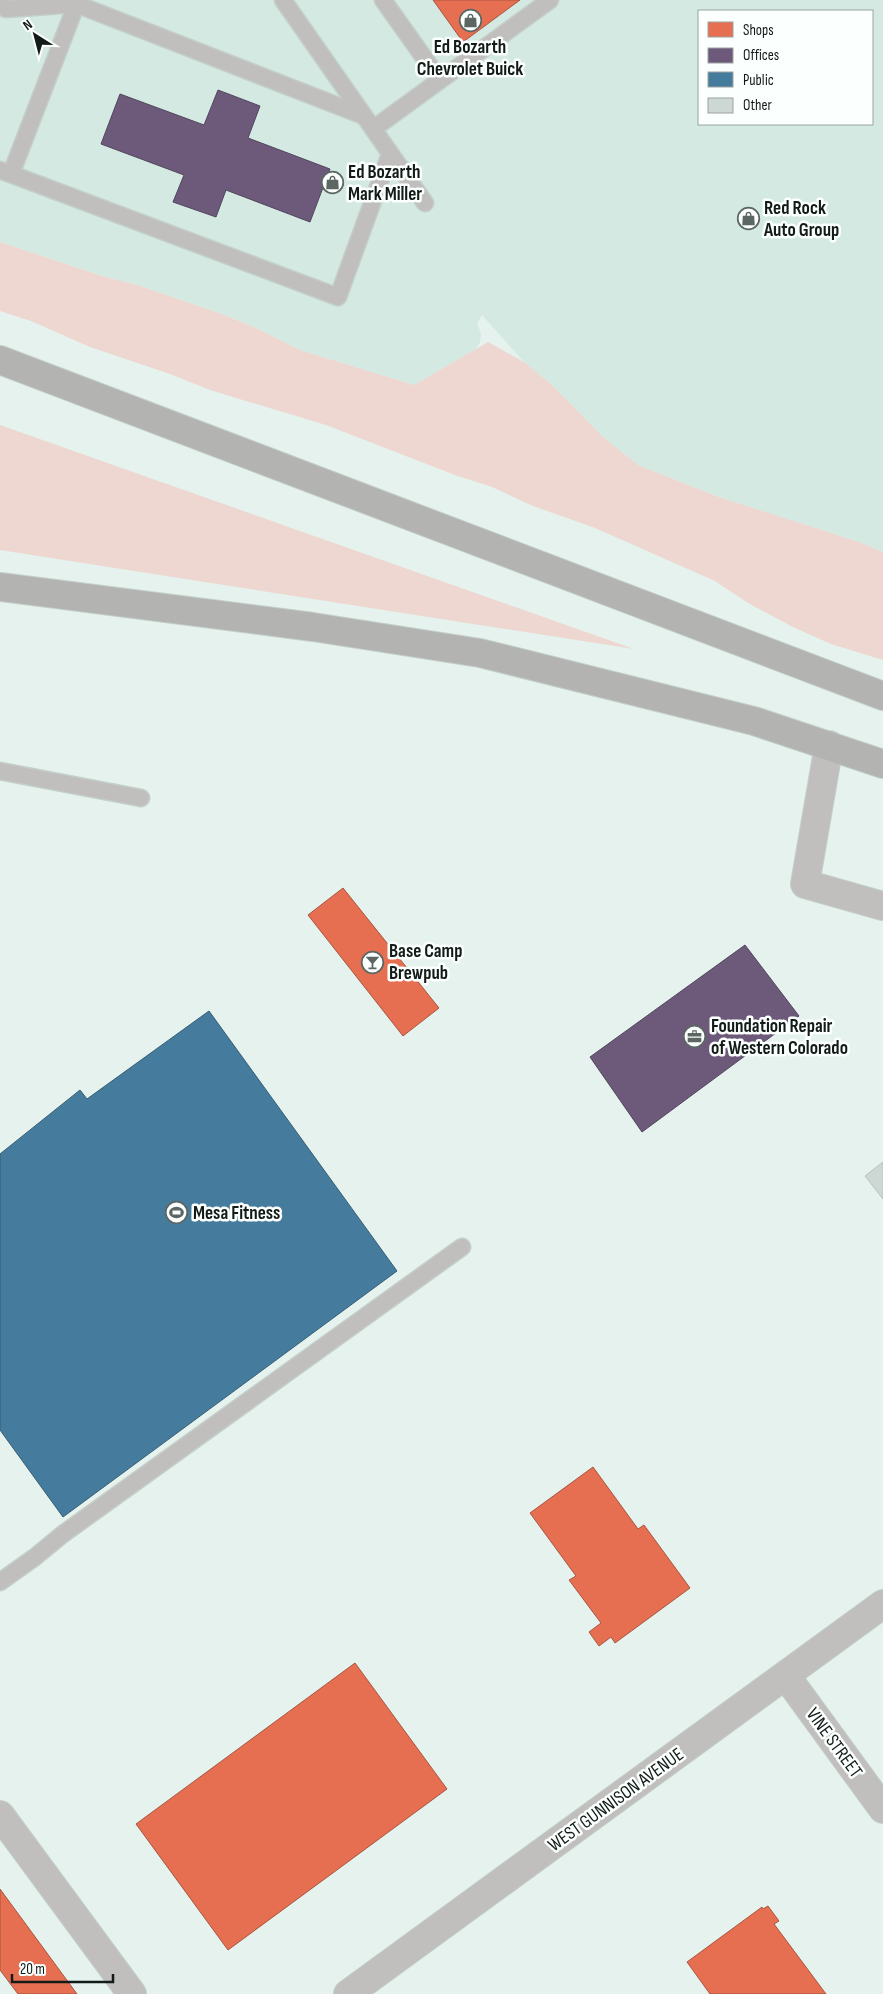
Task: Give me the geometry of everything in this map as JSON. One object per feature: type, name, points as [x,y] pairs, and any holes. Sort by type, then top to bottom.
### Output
[{"type":"highway","points":[[0,360],[883,696]]},
{"type":"highway","points":[[0,587],[313,627],[480,653],[744,719],[883,764]]},
{"type":"street","points":[[829,745],[805,884],[883,906]]},
{"type":"street","name":"WEST GUNNISON AVENUE","points":[[348,1994],[883,1604]]},
{"type":"street","name":"VINE STREET","points":[[786,1676],[883,1809]]},
{"type":"street","points":[[0,1815],[132,1994]]},
{"type":"lane","points":[[0,0],[6,9],[77,2],[368,122]]},
{"type":"lane","points":[[283,0],[425,202]]},
{"type":"lane","points":[[383,0],[440,80]]},
{"type":"lane","points":[[368,122],[440,80],[550,0]]},
{"type":"lane","points":[[77,2],[5,172],[338,297],[390,154]]},
{"type":"lane","points":[[0,771],[140,798]]},
{"type":"lane","points":[[0,1582],[63,1534],[462,1247]]},
{"type":"shaded area","name":"Ed Bozarth Mark Miller","points":[[0,0],[883,0],[883,552],[859,542],[716,496],[638,465],[603,437],[551,384],[524,362],[482,315],[477,323],[481,334],[480,342],[476,349],[414,385],[300,350],[256,328],[222,314],[137,285],[102,276],[0,242]]},
{"type":"shaded area","points":[[0,242],[222,314],[256,328],[300,350],[414,385],[488,342],[524,362],[551,384],[603,437],[638,465],[716,496],[859,542],[883,552],[883,660],[831,644],[795,628],[748,603],[715,581],[595,528],[533,506],[492,487],[455,475],[326,425],[210,390],[170,374],[90,347],[31,321],[0,311]]},
{"type":"shaded area","points":[[0,425],[634,649],[0,550]]},
{"type":"building: Shops","name":"Ed Bozarth Chevrolet Buick","points":[[433,0],[520,0],[463,42]]},
{"type":"building: Shops","name":"Base Camp Brewpub","points":[[343,888],[439,1008],[403,1036],[308,915]]},
{"type":"building: Shops","points":[[593,1467],[638,1529],[644,1525],[690,1588],[615,1643],[611,1637],[599,1646],[589,1632],[601,1623],[569,1580],[576,1576],[530,1513]]},
{"type":"building: Shops","points":[[355,1663],[447,1789],[228,1950],[136,1824]]},
{"type":"building: Shops","points":[[0,1889],[77,1994],[18,1994],[0,1970]]},
{"type":"building: Shops","points":[[768,1906],[779,1921],[774,1924],[826,1994],[710,1994],[687,1962],[762,1907],[763,1909]]},
{"type":"building: Offices","points":[[218,90],[260,106],[248,138],[330,169],[310,222],[226,190],[216,217],[173,202],[184,175],[101,144],[120,94],[204,125]]},
{"type":"building: Offices","name":"Foundation Repair of Western Colorado","points":[[745,945],[799,1016],[642,1132],[590,1057]]},
{"type":"building: Public","name":"Mesa Fitness","points":[[209,1011],[397,1271],[63,1517],[0,1430],[0,1154],[80,1090],[87,1099]]},
{"type":"building: Other","points":[[883,1162],[883,1199],[865,1176]]},
{"type":"place","name":"Ed Bozarth Chevrolet Buick","points":[[470,21]]},
{"type":"place","name":"Ed Bozarth Mark Miller","points":[[332,183]]},
{"type":"place","name":"Red Rock Auto Group","points":[[748,219]]},
{"type":"place","name":"Base Camp Brewpub","points":[[373,962]]},
{"type":"place","name":"Foundation Repair of Western Colorado","points":[[695,1037]]},
{"type":"place","name":"Mesa Fitness","points":[[177,1213]]}]
